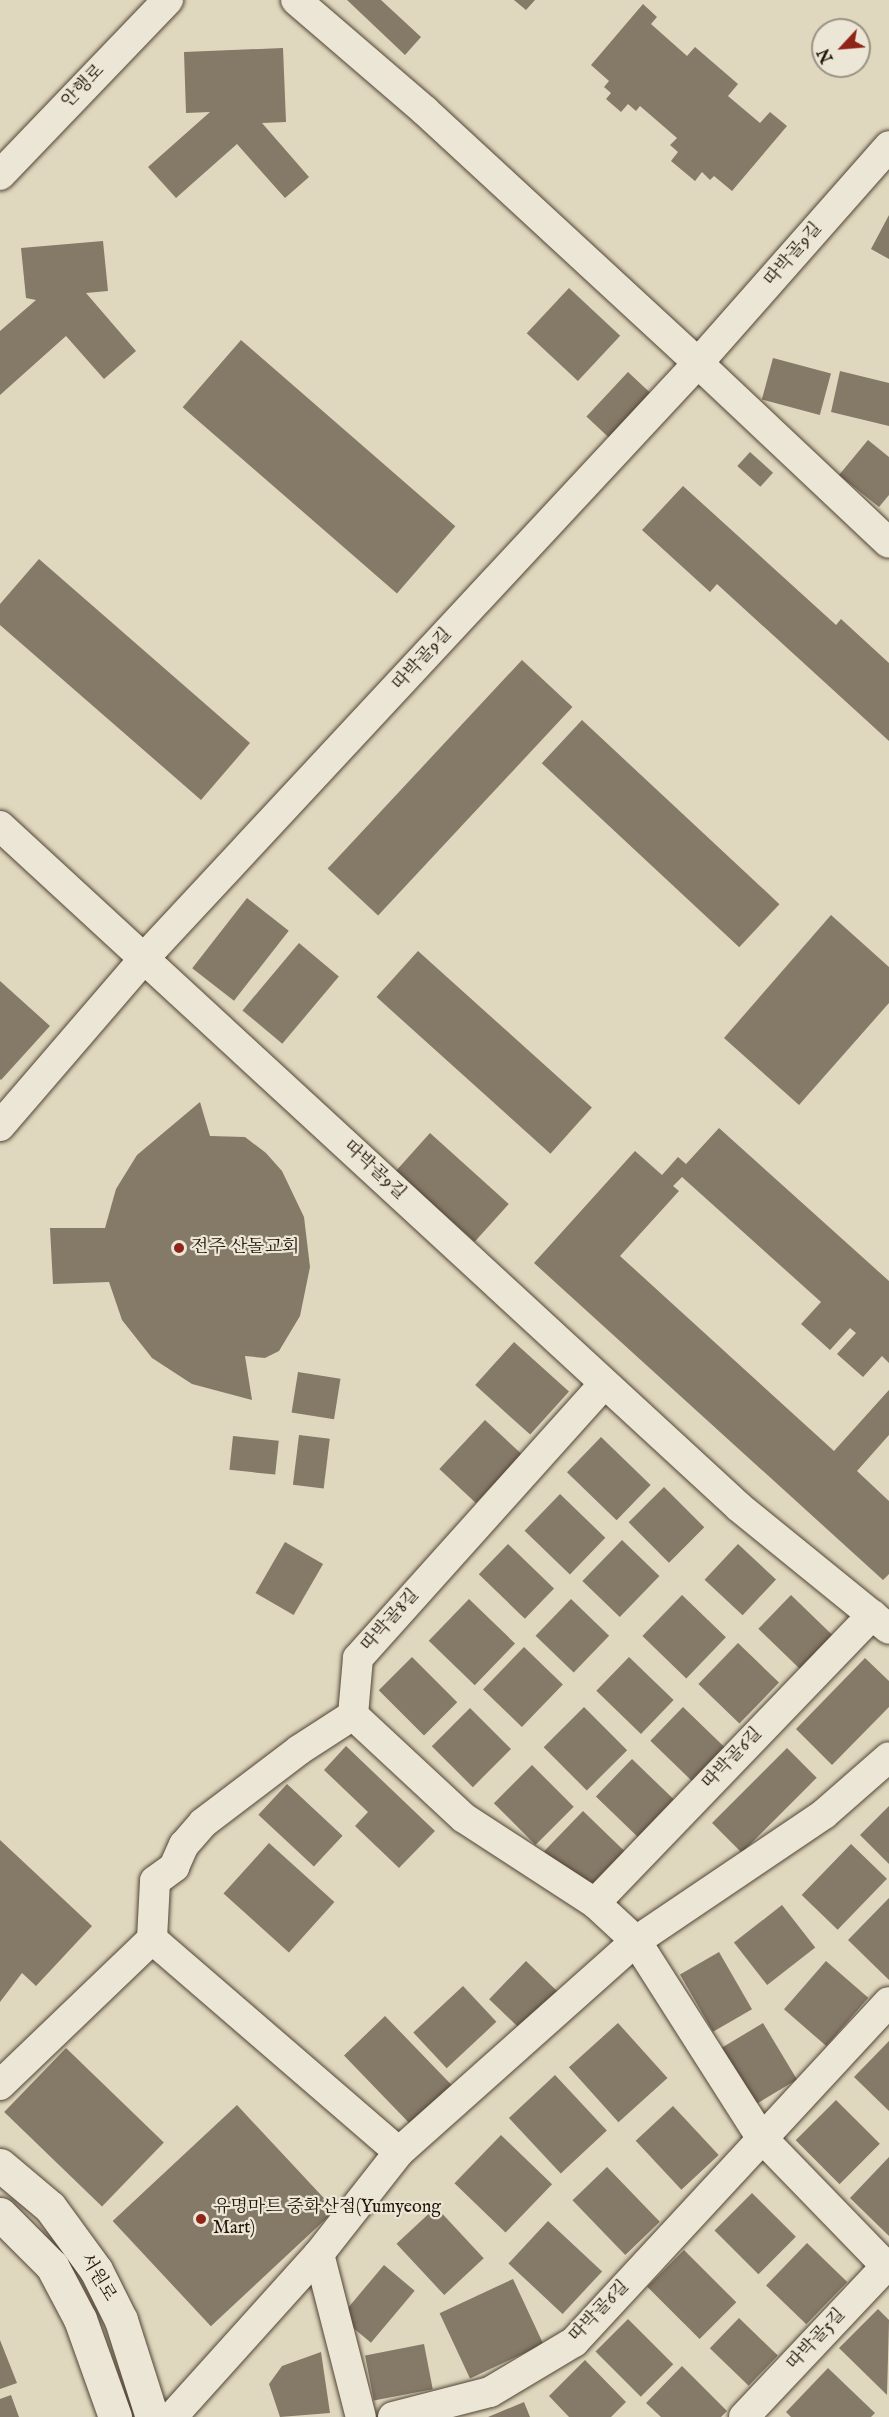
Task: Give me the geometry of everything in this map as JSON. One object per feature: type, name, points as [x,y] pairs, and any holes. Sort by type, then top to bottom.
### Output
[{"type":"street","name":"안행로","points":[[0,174],[168,0]]},
{"type":"street","points":[[296,0],[424,110],[889,543]]},
{"type":"street","name":"따박골9길","points":[[0,1126],[146,956],[698,363],[889,146]]},
{"type":"street","name":"따박골9길","points":[[0,826],[146,956],[739,1507],[880,1622]]},
{"type":"street","name":"따박골8길","points":[[353,1715],[358,1658],[604,1384]]},
{"type":"street","name":"따박골6길","points":[[595,1904],[880,1622]]},
{"type":"street","points":[[0,2085],[152,1939],[155,1881],[174,1867],[184,1845],[203,1823],[353,1715],[464,1818],[595,1904],[636,1941],[761,2137],[888,2266]]},
{"type":"street","points":[[172,2417],[319,2254],[399,2152],[636,1941],[824,1814],[889,1757]]},
{"type":"street","points":[[152,1939],[399,2152]]},
{"type":"street","name":"따박골6길","points":[[393,2417],[490,2392],[574,2342],[761,2137],[889,2002]]},
{"type":"street","name":"서원로","points":[[0,2165],[50,2207],[96,2270],[121,2320],[152,2417]]},
{"type":"street","name":"서원로","points":[[0,2214],[52,2266],[80,2319],[115,2417]]},
{"type":"street","points":[[319,2254],[361,2417]]},
{"type":"street","name":"따박골5길","points":[[744,2417],[888,2266]]},
{"type":"building","points":[[347,0],[381,0],[421,37],[405,55]]},
{"type":"building","points":[[514,0],[535,0],[526,10]]},
{"type":"building","points":[[643,4],[657,17],[651,24],[687,56],[695,47],[738,84],[728,96],[760,123],[770,112],[787,126],[732,191],[714,176],[710,180],[702,172],[695,181],[671,161],[678,152],[670,145],[677,138],[640,106],[636,111],[628,104],[621,112],[606,99],[611,93],[604,87],[609,81],[591,65]]},
{"type":"building","points":[[283,48],[286,122],[262,123],[309,177],[285,198],[237,144],[176,198],[148,167],[210,112],[186,113],[184,52]]},
{"type":"building","points":[[889,215],[889,259],[871,249]]},
{"type":"building","points":[[103,241],[108,291],[86,293],[136,351],[104,379],[66,336],[0,395],[0,331],[36,300],[26,298],[21,248]]},
{"type":"building","points":[[569,288],[620,336],[578,381],[527,333]]},
{"type":"building","points":[[241,340],[455,526],[397,593],[183,407]]},
{"type":"building","points":[[773,358],[831,374],[820,415],[762,400]]},
{"type":"building","points":[[840,371],[889,383],[889,426],[831,412]]},
{"type":"building","points":[[628,372],[656,398],[614,443],[586,417]]},
{"type":"building","points":[[868,440],[889,457],[889,495],[879,507],[839,475]]},
{"type":"building","points":[[750,452],[773,473],[760,487],[737,466]]},
{"type":"building","points":[[683,486],[836,625],[841,619],[889,663],[889,741],[717,584],[710,592],[642,530]]},
{"type":"building","points":[[39,559],[250,743],[201,800],[0,625],[0,604]]},
{"type":"building","points":[[522,660],[572,707],[378,915],[328,868]]},
{"type":"building","points":[[582,720],[779,904],[739,947],[542,763]]},
{"type":"building","points":[[247,898],[289,931],[234,1001],[192,968]]},
{"type":"building","points":[[831,915],[889,967],[889,1003],[799,1105],[724,1038]]},
{"type":"building","points":[[299,943],[339,976],[282,1044],[242,1010]]},
{"type":"building","points":[[418,951],[592,1108],[550,1154],[377,997]]},
{"type":"building","points":[[0,981],[50,1026],[1,1080],[0,1079]]},
{"type":"building","name":"전주 산돌교회","points":[[200,1102],[210,1136],[245,1137],[266,1153],[282,1171],[304,1217],[310,1267],[300,1316],[279,1351],[265,1358],[245,1356],[252,1400],[192,1384],[152,1358],[122,1320],[109,1282],[53,1284],[50,1228],[105,1228],[116,1189],[137,1155]]},
{"type":"building","points":[[719,1128],[889,1281],[889,1363],[882,1356],[863,1377],[837,1354],[856,1333],[850,1328],[830,1350],[801,1324],[821,1302],[682,1177],[673,1186],[679,1191],[620,1256],[834,1451],[889,1390],[889,1435],[857,1471],[889,1501],[889,1574],[883,1580],[534,1263],[635,1151],[662,1175],[678,1157],[686,1164]]},
{"type":"building","points":[[430,1133],[509,1204],[475,1242],[396,1171]]},
{"type":"building","points":[[514,1342],[569,1392],[530,1435],[475,1385]]},
{"type":"building","points":[[298,1372],[340,1379],[334,1419],[292,1412]]},
{"type":"building","points":[[485,1420],[522,1454],[476,1503],[439,1469]]},
{"type":"building","points":[[299,1435],[330,1439],[324,1488],[293,1485]]},
{"type":"building","points":[[233,1436],[279,1441],[275,1475],[229,1470]]},
{"type":"building","points":[[601,1437],[651,1485],[617,1520],[567,1472]]},
{"type":"building","points":[[664,1487],[704,1527],[669,1563],[629,1522]]},
{"type":"building","points":[[560,1494],[605,1538],[570,1574],[525,1531]]},
{"type":"building","points":[[622,1540],[659,1576],[620,1617],[582,1581]]},
{"type":"building","points":[[285,1542],[323,1564],[294,1615],[256,1593]]},
{"type":"building","points":[[508,1544],[554,1588],[525,1619],[479,1574]]},
{"type":"building","points":[[738,1544],[776,1579],[743,1615],[705,1580]]},
{"type":"building","points":[[682,1595],[726,1637],[686,1678],[642,1636]]},
{"type":"building","points":[[791,1595],[834,1637],[802,1670],[758,1629]]},
{"type":"building","points":[[469,1599],[515,1643],[475,1685],[429,1641]]},
{"type":"building","points":[[571,1599],[609,1636],[574,1673],[536,1636]]},
{"type":"building","points":[[738,1643],[779,1683],[739,1724],[698,1684]]},
{"type":"building","points":[[524,1647],[563,1685],[522,1727],[483,1689]]},
{"type":"building","points":[[412,1657],[457,1702],[424,1735],[379,1690]]},
{"type":"building","points":[[629,1657],[674,1700],[641,1734],[596,1691]]},
{"type":"building","points":[[865,1658],[889,1681],[889,1707],[832,1765],[796,1729]]},
{"type":"building","points":[[584,1707],[627,1750],[587,1790],[544,1747]]},
{"type":"building","points":[[683,1707],[729,1751],[696,1785],[650,1741]]},
{"type":"building","points":[[470,1708],[511,1749],[473,1787],[432,1746]]},
{"type":"building","points":[[346,1746],[435,1831],[399,1868],[355,1826],[368,1812],[324,1770]]},
{"type":"building","points":[[787,1748],[817,1778],[742,1853],[712,1823]]},
{"type":"building","points":[[632,1759],[680,1806],[644,1843],[596,1796]]},
{"type":"building","points":[[532,1765],[574,1807],[536,1845],[494,1803]]},
{"type":"building","points":[[287,1784],[343,1836],[314,1867],[258,1815]]},
{"type":"building","points":[[889,1806],[889,1864],[860,1835]]},
{"type":"building","points":[[583,1811],[629,1855],[590,1896],[544,1851]]},
{"type":"building","points":[[0,1840],[92,1926],[36,1986],[22,1973],[0,2002]]},
{"type":"building","points":[[269,1843],[334,1902],[289,1952],[223,1894]]},
{"type":"building","points":[[851,1844],[887,1879],[838,1930],[802,1895]]},
{"type":"building","points":[[889,1898],[889,1980],[848,1940]]},
{"type":"building","points":[[782,1905],[815,1948],[767,1985],[734,1943]]},
{"type":"building","points":[[719,1952],[752,2009],[713,2032],[680,1974]]},
{"type":"building","points":[[526,1961],[559,1993],[522,2031],[489,1999]]},
{"type":"building","points":[[826,1961],[868,1998],[826,2046],[784,2009]]},
{"type":"building","points":[[463,1986],[496,2022],[447,2068],[413,2032]]},
{"type":"building","points":[[385,2016],[454,2087],[413,2127],[344,2056]]},
{"type":"building","points":[[618,2023],[668,2078],[618,2122],[569,2067]]},
{"type":"building","points":[[763,2023],[797,2080],[752,2106],[718,2050]]},
{"type":"building","points":[[889,2041],[889,2111],[854,2077]]},
{"type":"building","points":[[66,2048],[164,2142],[102,2206],[4,2112]]},
{"type":"building","points":[[555,2075],[607,2131],[561,2174],[509,2118]]},
{"type":"building","points":[[836,2100],[880,2144],[840,2184],[796,2140]]},
{"type":"building","points":[[237,2105],[335,2210],[211,2326],[113,2221]]},
{"type":"building","points":[[673,2106],[719,2155],[681,2190],[636,2141]]},
{"type":"building","points":[[501,2135],[552,2184],[506,2233],[454,2183]]},
{"type":"building","points":[[889,2157],[889,2236],[850,2198]]},
{"type":"building","points":[[607,2167],[660,2222],[625,2255],[572,2200]]},
{"type":"building","points":[[752,2193],[796,2237],[758,2274],[715,2230]]},
{"type":"building","points":[[436,2207],[484,2258],[444,2295],[397,2244]]},
{"type":"building","points":[[548,2221],[602,2271],[563,2314],[508,2263]]},
{"type":"building","points":[[807,2243],[847,2282],[806,2324],[766,2285]]},
{"type":"building","points":[[684,2250],[736,2302],[700,2339],[647,2287]]},
{"type":"building","points":[[384,2265],[415,2291],[371,2343],[340,2317]]},
{"type":"building","points":[[513,2279],[543,2344],[470,2378],[440,2313]]},
{"type":"building","points":[[878,2309],[889,2320],[887,2395],[839,2348]]},
{"type":"building","points":[[739,2318],[778,2356],[749,2386],[710,2348]]},
{"type":"building","points":[[628,2319],[673,2364],[641,2397],[595,2352]]},
{"type":"building","points":[[0,2340],[17,2383],[0,2389]]},
{"type":"building","points":[[424,2344],[433,2389],[374,2401],[365,2355]]},
{"type":"building","points":[[321,2352],[330,2413],[280,2417],[269,2384],[282,2366]]},
{"type":"building","points":[[585,2360],[626,2402],[611,2417],[569,2417],[549,2396]]},
{"type":"building","points":[[682,2366],[727,2411],[721,2417],[661,2417],[646,2403]]},
{"type":"building","points":[[828,2368],[875,2413],[871,2417],[791,2417],[786,2412]]},
{"type":"building","points":[[11,2395],[19,2417],[0,2417],[0,2399]]},
{"type":"building","points":[[524,2402],[530,2417],[488,2417]]},
{"type":"place","name":"전주 산돌교회","points":[[179,1248]]},
{"type":"place","name":"유명마트 중화산점(Yumyeong Mart)","points":[[201,2219]]}]
